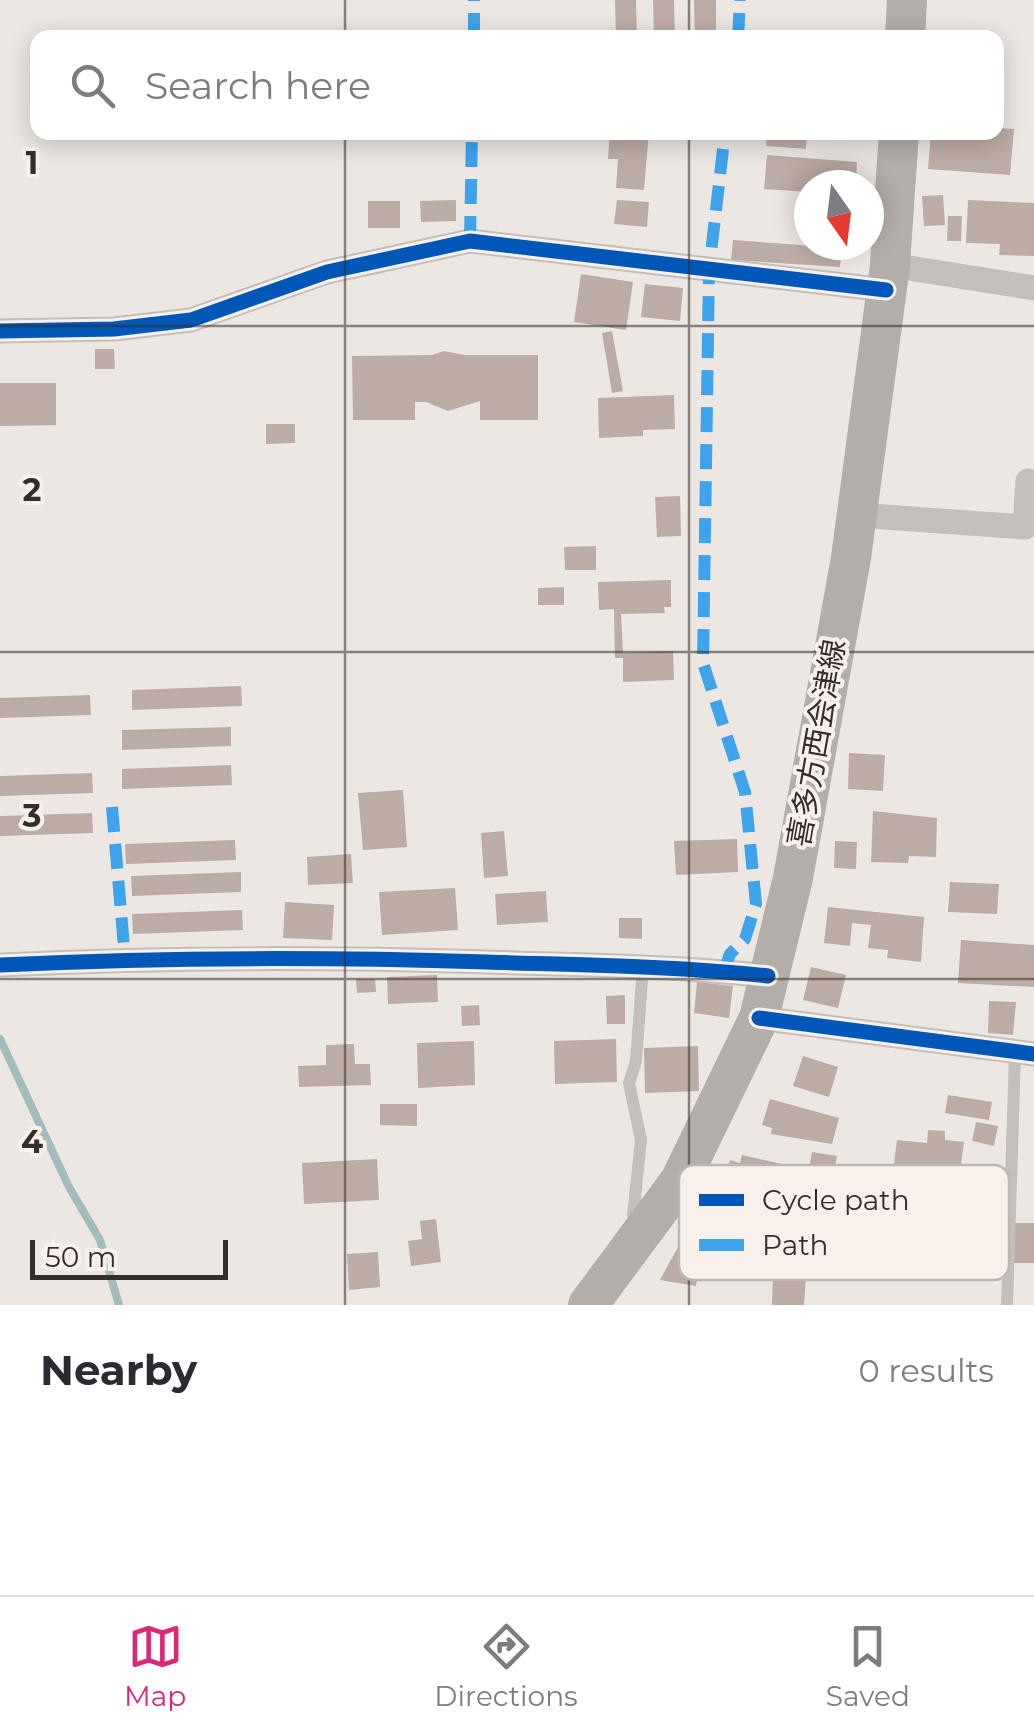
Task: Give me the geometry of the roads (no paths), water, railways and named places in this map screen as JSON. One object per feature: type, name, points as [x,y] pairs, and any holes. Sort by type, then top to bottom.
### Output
[{"type":"main road","points":[[905,30],[907,0]]},
{"type":"main road","name":"喜多方西会津線","points":[[687,1165],[758,1018],[793,878],[856,515],[888,278],[898,140]]},
{"type":"main road","name":"喜多方西会津線","points":[[594,1303],[679,1182]]},
{"type":"street","points":[[0,331],[114,329],[191,320],[327,272],[470,242],[1034,288]]},
{"type":"street","points":[[856,515],[1025,527],[1028,481]]},
{"type":"street","points":[[0,965],[171,956],[643,966],[768,976]]},
{"type":"street","points":[[758,1018],[1025,1054]]},
{"type":"lane","points":[[643,966],[636,1061],[630,1083],[641,1140],[633,1216],[644,1234]]},
{"type":"lane","points":[[1008,1305],[1025,1054]]},
{"type":"waterway","points":[[0,1039],[69,1187],[100,1240],[119,1305]]}]
